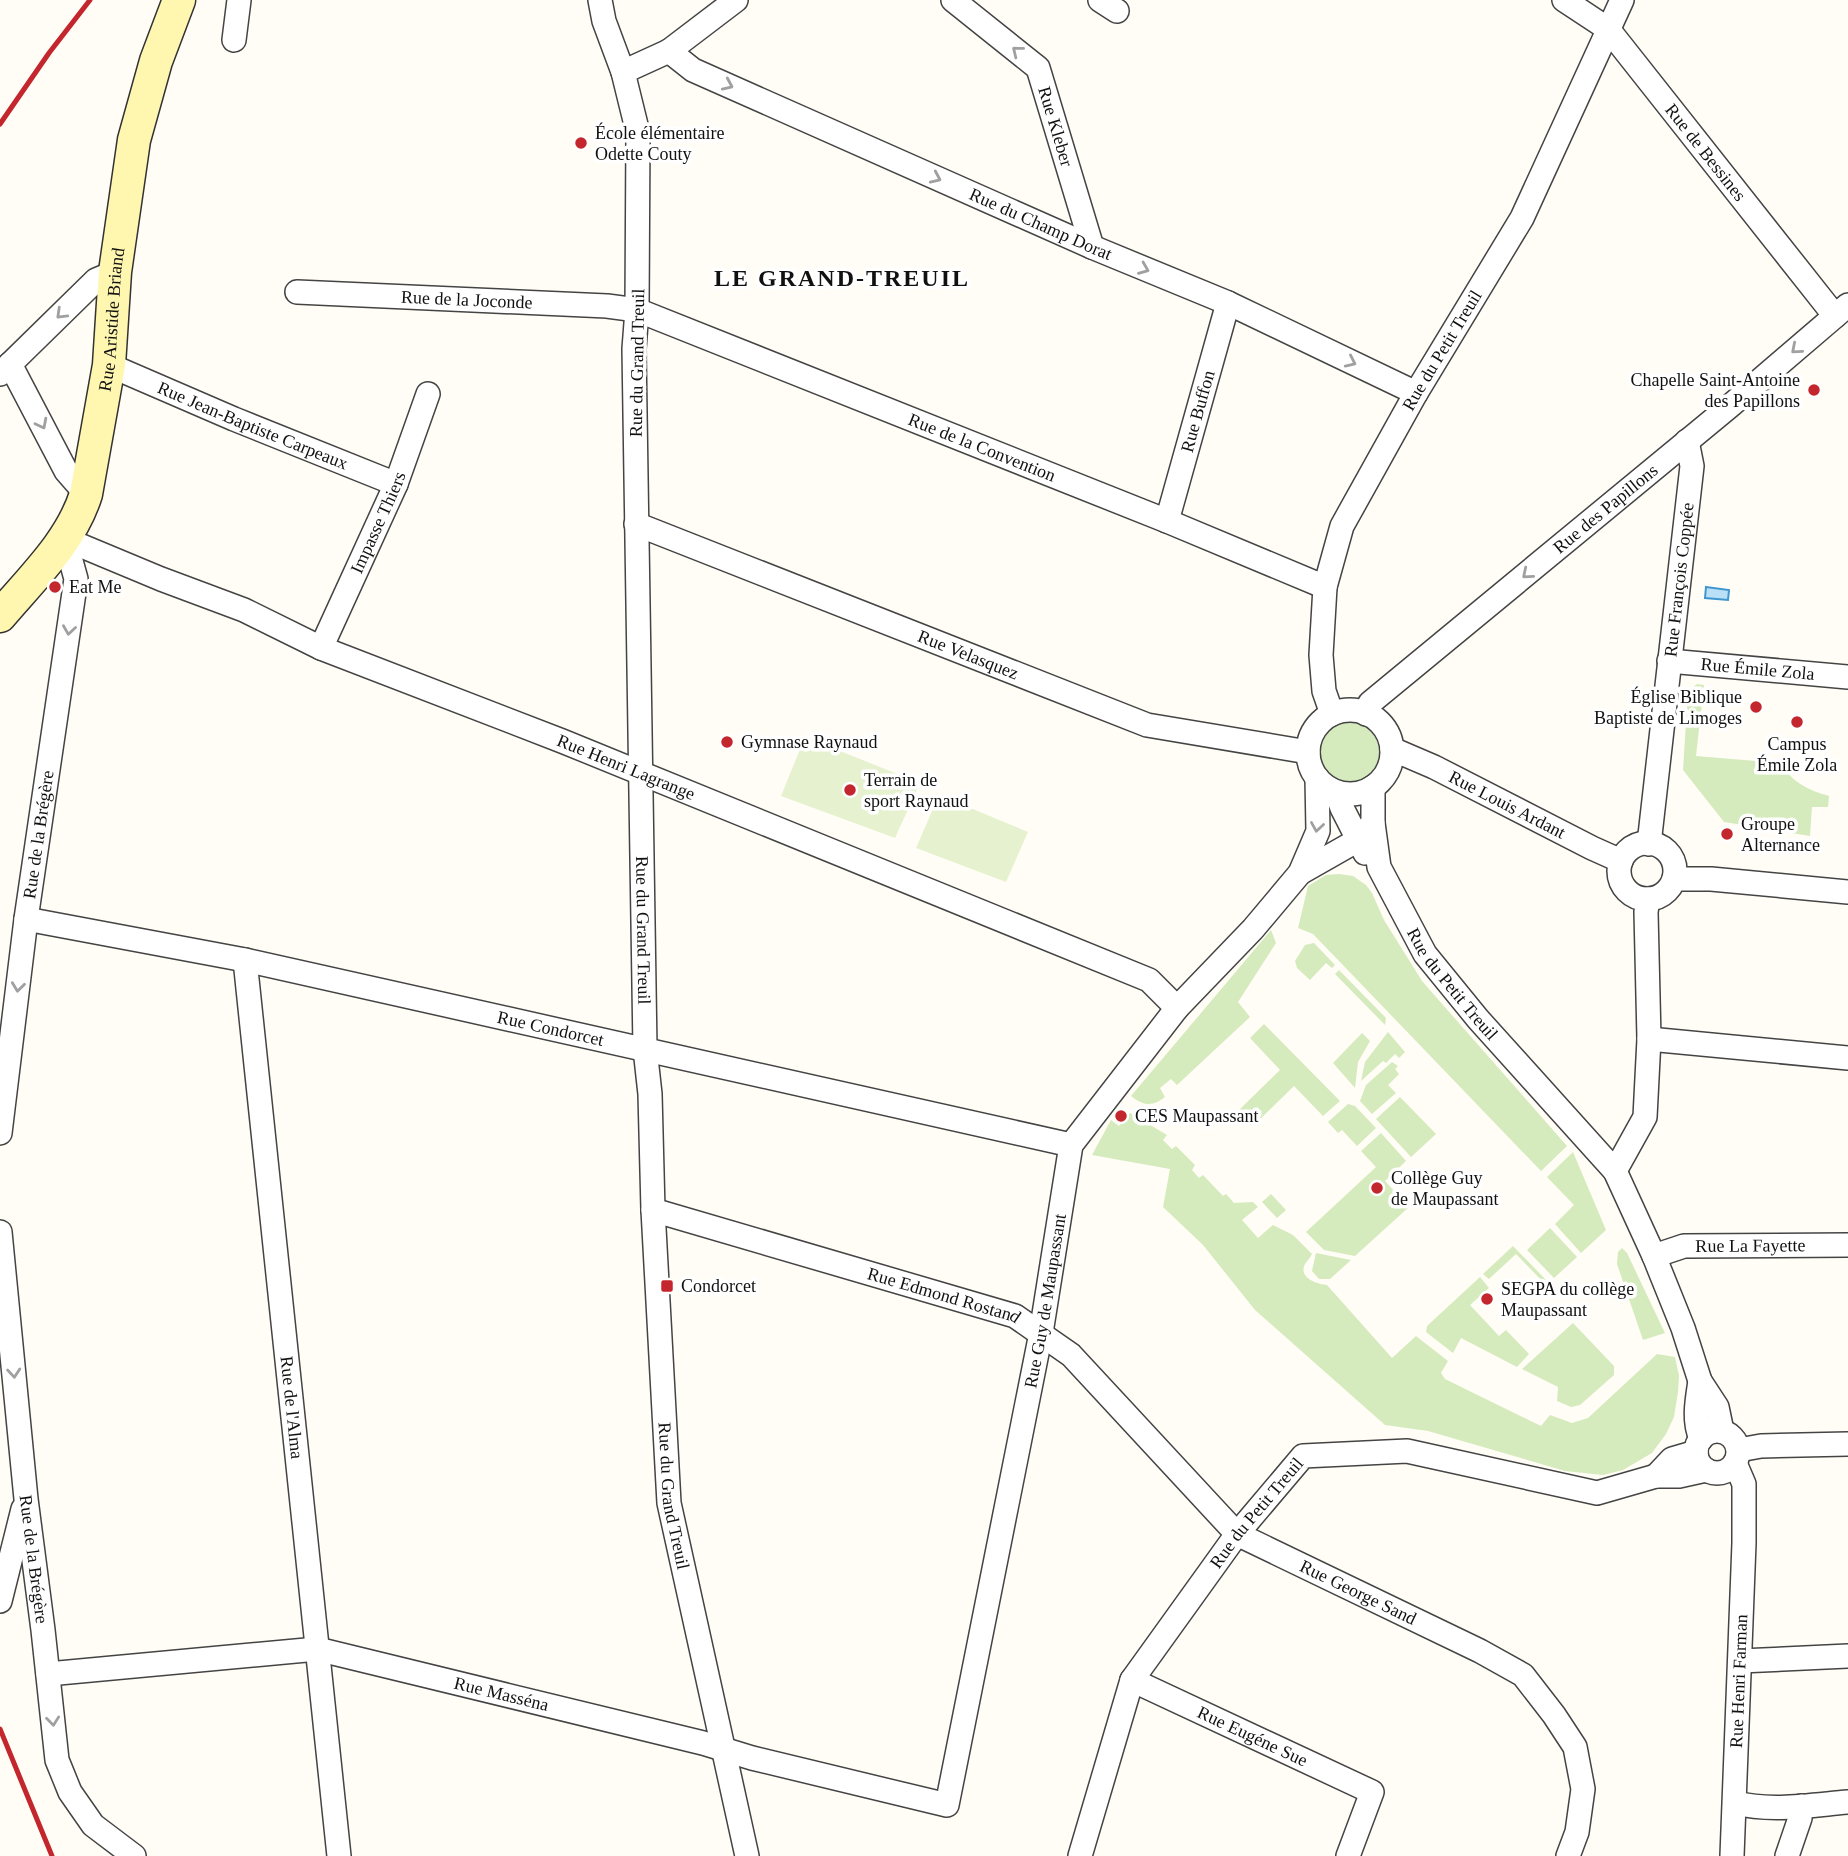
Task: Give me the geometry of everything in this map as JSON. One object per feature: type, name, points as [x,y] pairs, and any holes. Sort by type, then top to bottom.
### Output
[{"type":"street","name":"Rue Aristide Briand","points":[[0,616],[65,539],[79,515],[86,494],[109,365],[114,272],[134,140],[156,61],[179,0]]},
{"type":"street","points":[[234,40],[239,0]]},
{"type":"street","name":"Rue du Grand Treuil","points":[[600,0],[604,21],[623,72],[638,133],[637,310],[634,349],[645,1049],[650,1094],[653,1210],[669,1503],[747,1856]]},
{"type":"street","points":[[623,72],[669,51],[736,0]]},
{"type":"street","name":"Rue Kleber","points":[[953,0],[1038,68],[1092,247]]},
{"type":"street","name":"Rue de Bessines","points":[[1564,0],[1608,29],[1842,311]]},
{"type":"street","name":"Rue du Petit Treuil","points":[[1332,714],[1324,691],[1321,655],[1325,587],[1342,526],[1416,393],[1522,218],[1622,0]]},
{"type":"street","name":"Rue du Champ Dorat","points":[[669,51],[693,69],[1092,247],[1228,303],[1416,393]]},
{"type":"street","points":[[86,494],[66,471],[5,369],[96,280],[114,272]]},
{"type":"street","name":"Rue de la Joconde","points":[[297,292],[607,306],[637,310]]},
{"type":"street","name":"Rue Buffon","points":[[1167,521],[1228,303]]},
{"type":"street","name":"Rue de la Convention","points":[[637,310],[1167,521],[1325,587]]},
{"type":"street","name":"Rue des Papillons","points":[[1366,714],[1370,704],[1842,311]]},
{"type":"street","name":"Rue Jean-Baptiste Carpeaux","points":[[109,365],[396,484]]},
{"type":"street","name":"Impasse Thiers","points":[[321,648],[396,484],[428,394]]},
{"type":"street","name":"Rue François Coppée","points":[[1649,844],[1692,466],[1687,441]]},
{"type":"street","name":"Rue Velasquez","points":[[636,524],[1147,725],[1308,752]]},
{"type":"street","name":"Rue Henri Lagrange","points":[[65,539],[244,610],[321,648],[640,773],[1149,980],[1177,1008]]},
{"type":"street","name":"Rue de la Brégère","points":[[0,1133],[26,919],[76,579],[65,539]]},
{"type":"street","name":"Rue Émile Zola","points":[[1669,661],[1848,677]]},
{"type":"street","points":[[1343,711],[1366,714],[1384,728],[1392,749],[1387,771],[1373,787],[1361,792],[1336,792],[1317,778],[1310,766],[1308,752],[1314,730],[1332,714],[1343,711]]},
{"type":"street","name":"Rue Louis Ardant","points":[[1392,749],[1434,767],[1621,861]]},
{"type":"street","name":"Rue Guy de Maupassant","points":[[947,1805],[1041,1333],[1071,1144],[1177,1008],[1253,929],[1300,873],[1318,831],[1317,778]]},
{"type":"street","points":[[1365,832],[1373,787]]},
{"type":"street","name":"Rue du Petit Treuil","points":[[1080,1856],[1132,1680],[1237,1534],[1303,1456],[1407,1451],[1597,1493],[1656,1476],[1679,1476],[1717,1454],[1696,1428],[1700,1381],[1654,1256],[1615,1171],[1478,1019],[1425,954],[1380,867],[1365,854],[1365,832],[1336,792]]},
{"type":"street","name":"Rue Guy de Maupassant","points":[[1300,873],[1365,832]]},
{"type":"street","points":[[1649,844],[1657,845],[1670,855],[1674,863],[1674,879],[1664,893],[1648,899],[1631,894],[1620,879],[1621,861],[1632,848],[1649,844]]},
{"type":"street","points":[[1300,873],[1340,863],[1380,867]]},
{"type":"street","points":[[1674,879],[1711,879],[1848,892]]},
{"type":"street","points":[[1615,1171],[1645,1117],[1649,1039],[1648,899]]},
{"type":"street","name":"Rue Condorcet","points":[[26,919],[245,960],[1071,1144]]},
{"type":"street","name":"Rue de l'Alma","points":[[245,960],[339,1856]]},
{"type":"street","points":[[1649,1039],[1848,1058]]},
{"type":"street","name":"Rue Edmond Rostand","points":[[653,1210],[1015,1316],[1071,1355],[1237,1534]]},
{"type":"street","name":"Rue de la Brégère","points":[[0,1232],[26,1499],[57,1760],[70,1792],[93,1825],[134,1856]]},
{"type":"street","name":"Rue La Fayette","points":[[1654,1256],[1684,1246],[1848,1245]]},
{"type":"street","points":[[1717,1454],[1761,1446],[1848,1444]]},
{"type":"street","name":"Rue Henri Farman","points":[[1717,1454],[1744,1484],[1736,1803],[1732,1856]]},
{"type":"street","points":[[0,1601],[26,1499]]},
{"type":"street","name":"Rue George Sand","points":[[1237,1534],[1480,1651],[1523,1675],[1555,1715],[1574,1747],[1583,1789],[1577,1832],[1568,1856]]},
{"type":"street","name":"Rue Masséna","points":[[48,1674],[317,1650],[947,1805]]},
{"type":"street","points":[[1740,1661],[1848,1656]]},
{"type":"street","name":"Rue Eugéne Sue","points":[[1132,1680],[1372,1792],[1348,1856]]},
{"type":"street","points":[[1736,1803],[1745,1806],[1801,1806],[1848,1802]]},
{"type":"street","points":[[1787,1856],[1800,1818],[1801,1806]]},
{"type":"green space","points":[[1697,684],[1704,685],[1696,756],[1781,763],[1790,776],[1802,785],[1829,796],[1828,807],[1812,807],[1810,836],[1724,822],[1683,770],[1688,691]]},
{"type":"green space","points":[[1349,722],[1366,727],[1374,735],[1379,752],[1374,769],[1366,777],[1349,782],[1332,777],[1324,769],[1319,752],[1324,735],[1332,727]]},
{"type":"green space","name":"Terrain de sport Raynaud","points":[[805,737],[920,783],[895,838],[781,796]]},
{"type":"green space","points":[[939,795],[1028,832],[1006,882],[916,848]]},
{"type":"green space","points":[[1326,875],[1353,876],[1366,885],[1422,981],[1567,1146],[1541,1171],[1313,934],[1298,928],[1308,886]]},
{"type":"green space","points":[[1271,930],[1276,943],[1238,1002],[1250,1017],[1177,1085],[1171,1079],[1160,1088],[1165,1097],[1161,1100],[1148,1104],[1131,1096]]},
{"type":"green space","points":[[1314,943],[1335,965],[1332,968],[1326,963],[1310,980],[1297,968],[1295,961],[1305,945]]},
{"type":"green space","points":[[1339,970],[1386,1018],[1385,1025],[1335,974]]},
{"type":"green space","points":[[1264,1024],[1340,1101],[1323,1116],[1294,1086],[1254,1125],[1239,1110],[1280,1070],[1250,1038]]},
{"type":"green space","points":[[1388,1032],[1405,1052],[1399,1058],[1395,1054],[1386,1063],[1383,1061],[1361,1081],[1365,1062]]},
{"type":"green space","points":[[1362,1033],[1370,1041],[1358,1062],[1355,1088],[1333,1063]]},
{"type":"green space","points":[[1392,1062],[1398,1066],[1395,1069],[1399,1074],[1388,1085],[1396,1093],[1372,1114],[1360,1101],[1366,1085]]},
{"type":"green space","points":[[1400,1097],[1436,1134],[1411,1157],[1376,1119]]},
{"type":"green space","points":[[1348,1104],[1355,1106],[1376,1128],[1357,1146],[1342,1130],[1338,1133],[1328,1122]]},
{"type":"green space","points":[[1130,1113],[1167,1135],[1163,1140],[1172,1149],[1176,1146],[1195,1165],[1192,1170],[1199,1178],[1203,1175],[1223,1196],[1226,1194],[1234,1203],[1253,1202],[1258,1207],[1242,1220],[1258,1238],[1273,1225],[1293,1235],[1312,1254],[1305,1264],[1306,1277],[1327,1285],[1392,1358],[1416,1336],[1448,1361],[1441,1373],[1445,1379],[1541,1426],[1550,1415],[1572,1423],[1588,1418],[1657,1354],[1675,1357],[1679,1376],[1678,1392],[1674,1417],[1666,1434],[1652,1453],[1623,1470],[1603,1475],[1565,1471],[1428,1431],[1385,1425],[1255,1310],[1203,1245],[1163,1207],[1170,1169],[1092,1155],[1111,1120],[1119,1126]]},
{"type":"green space","points":[[1381,1133],[1406,1161],[1385,1181],[1409,1207],[1355,1256],[1324,1250],[1306,1232],[1376,1167],[1361,1151]]},
{"type":"green space","points":[[1573,1152],[1606,1230],[1581,1253],[1555,1224],[1574,1205],[1547,1177]]},
{"type":"green space","points":[[1271,1194],[1286,1210],[1277,1218],[1262,1202]]},
{"type":"green space","points":[[1550,1228],[1577,1257],[1554,1278],[1527,1250]]},
{"type":"green space","points":[[1513,1246],[1547,1281],[1545,1284],[1516,1254],[1489,1279],[1483,1274]]},
{"type":"green space","points":[[1622,1248],[1627,1253],[1665,1333],[1643,1340],[1617,1264],[1618,1252]]},
{"type":"green space","points":[[1316,1253],[1351,1260],[1330,1279],[1319,1279],[1312,1271]]},
{"type":"green space","points":[[1480,1277],[1489,1288],[1470,1305],[1499,1336],[1506,1330],[1529,1354],[1517,1367],[1461,1338],[1453,1353],[1426,1332],[1427,1326]]},
{"type":"green space","points":[[1573,1323],[1614,1366],[1614,1375],[1580,1405],[1571,1407],[1557,1401],[1558,1387],[1522,1369]]},
{"type":"water","points":[[1706,587],[1729,590],[1728,600],[1705,598]]},
{"type":"railway","points":[[0,124],[90,0]]},
{"type":"railway","points":[[0,1729],[52,1856]]},
{"type":"place","name":"École élémentaire Odette Couty","points":[[581,143]]},
{"type":"place","name":"Chapelle Saint-Antoine des Papillons","points":[[1814,390]]},
{"type":"place","name":"Eat Me","points":[[55,587]]},
{"type":"place","name":"Église Biblique Baptiste de Limoges","points":[[1756,707]]},
{"type":"place","name":"Campus Émile Zola","points":[[1797,722]]},
{"type":"place","name":"Gymnase Raynaud","points":[[727,742]]},
{"type":"place","name":"Terrain de sport Raynaud","points":[[850,790]]},
{"type":"place","name":"Groupe Alternance","points":[[1727,834]]},
{"type":"place","name":"CES Maupassant","points":[[1121,1116]]},
{"type":"place","name":"Collège Guy de Maupassant","points":[[1377,1188]]},
{"type":"place","name":"Condorcet","points":[[667,1286]]},
{"type":"place","name":"SEGPA du collège Maupassant","points":[[1487,1299]]},
{"type":"district","name":"LE GRAND-TREUIL","points":[[842,278]]}]
